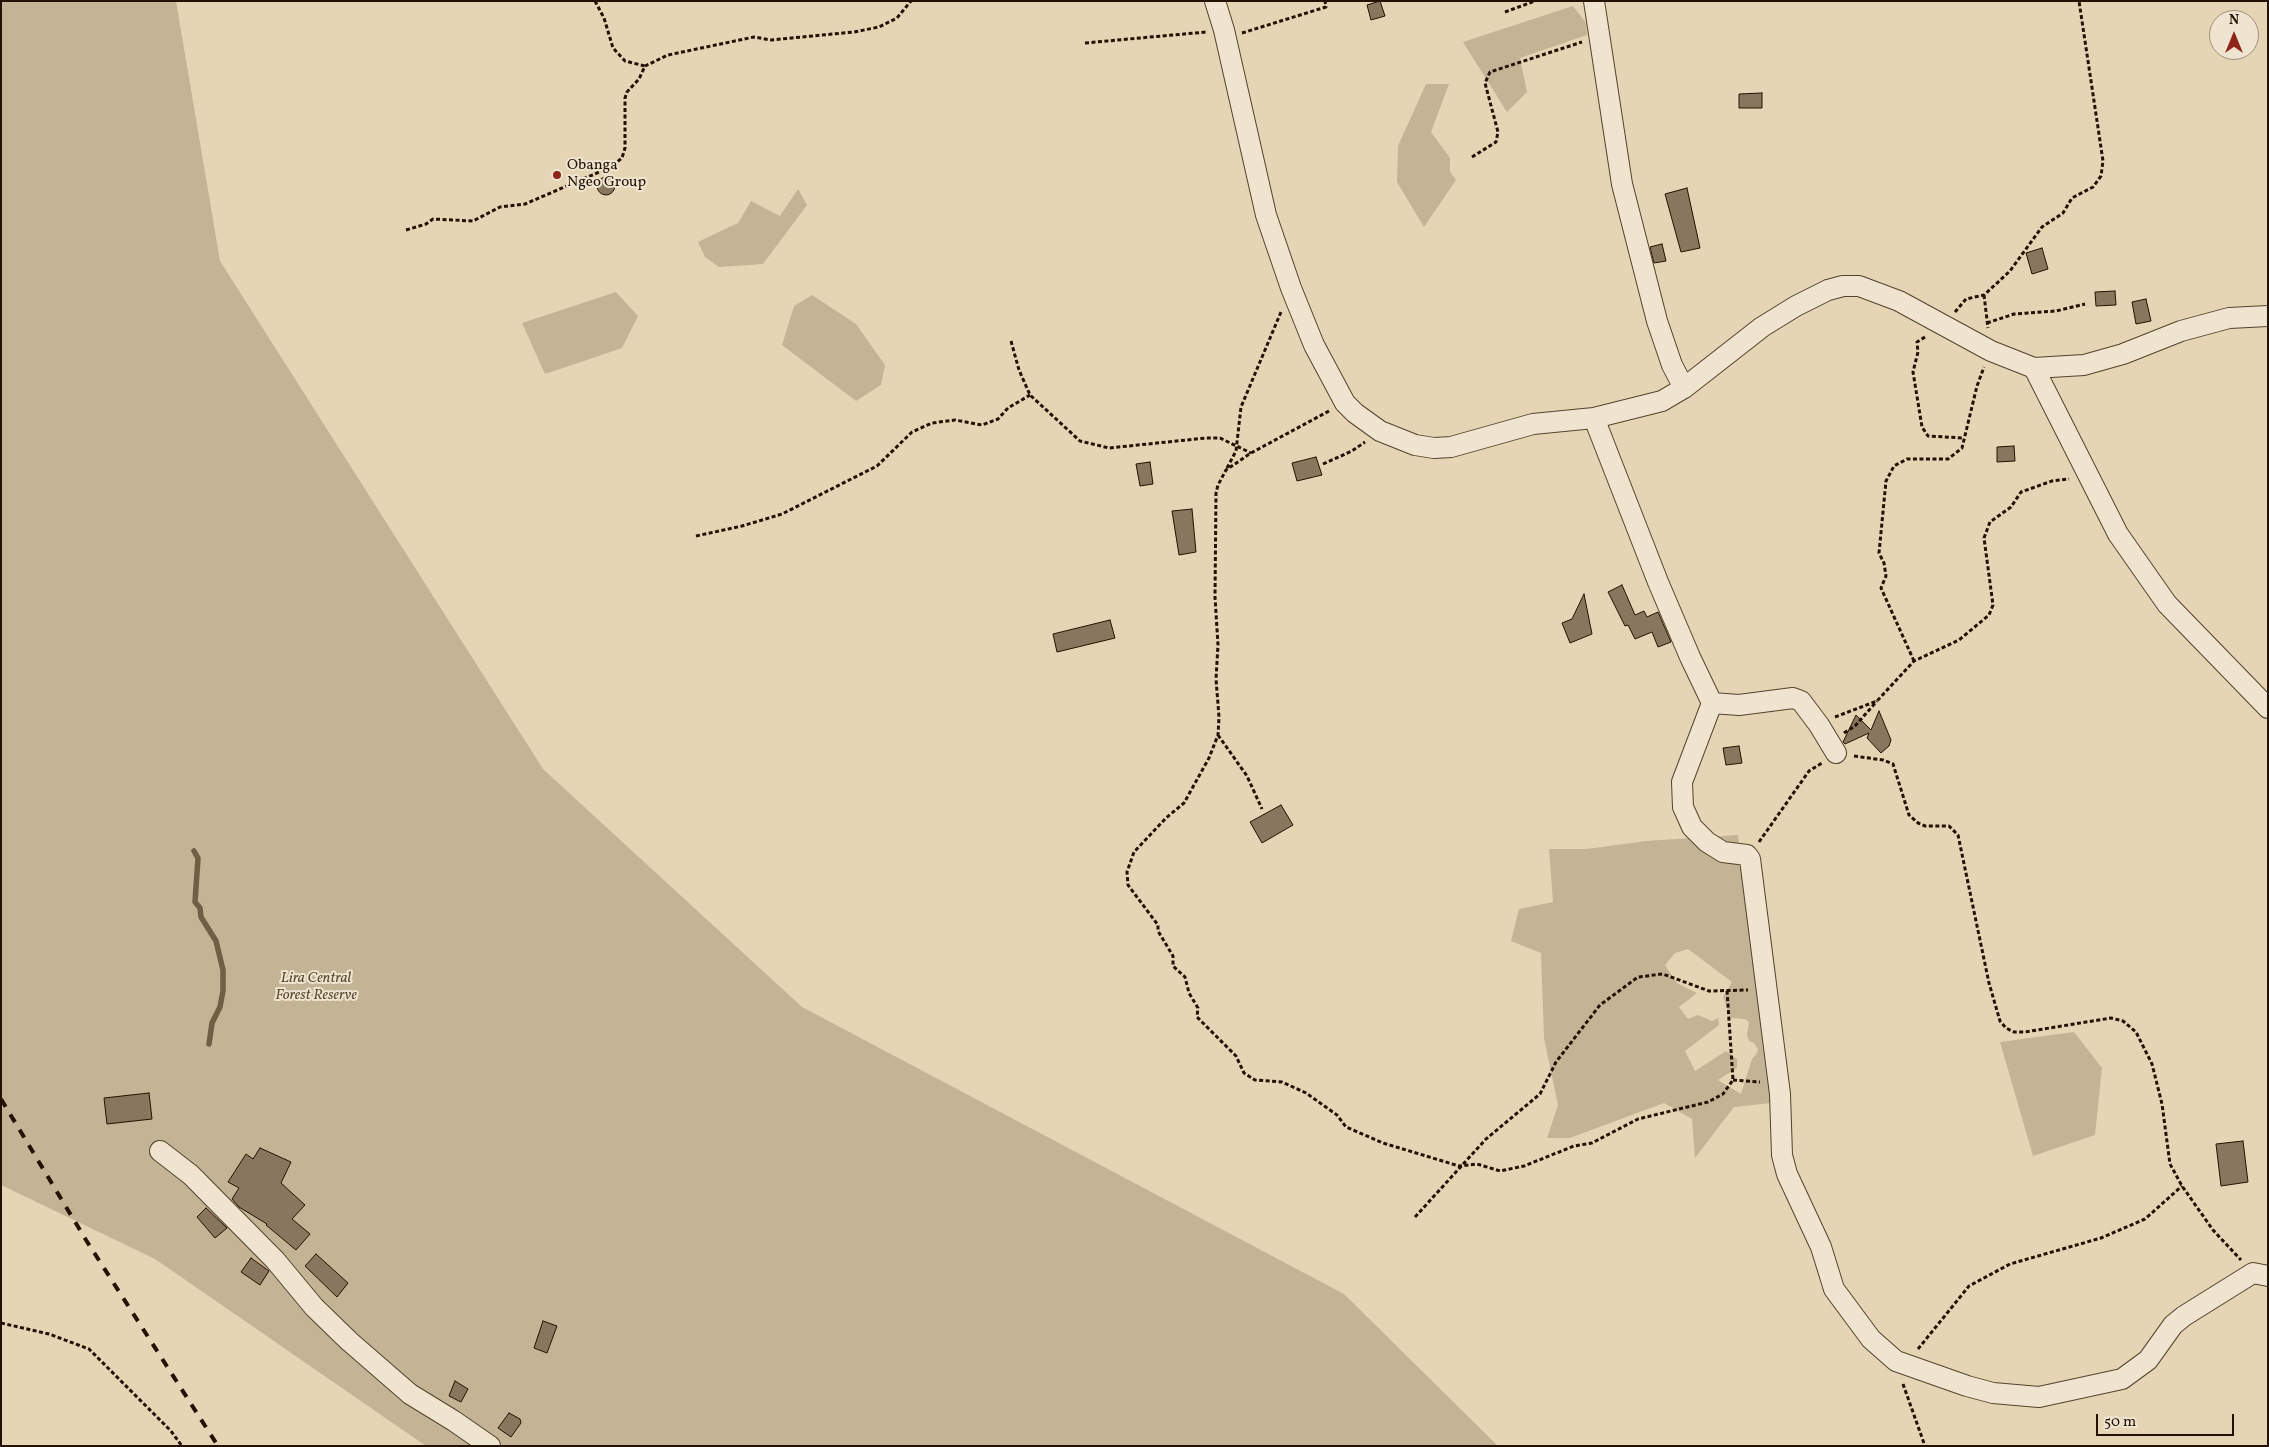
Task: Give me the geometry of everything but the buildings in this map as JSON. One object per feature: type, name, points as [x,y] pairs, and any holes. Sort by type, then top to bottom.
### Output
[{"type":"street","points":[[1215,1],[1225,34],[1266,215],[1291,288],[1314,345],[1345,402],[1355,413],[1380,431],[1415,445],[1434,448],[1451,447],[1533,424],[1594,418],[1662,401],[1684,388],[1762,327],[1796,306],[1836,288],[1859,286],[1899,301],[1991,351],[2034,368],[2084,364],[2123,354],[2181,331],[2229,318],[2268,316]]},
{"type":"street","points":[[1594,1],[1622,184],[1656,321],[1672,365],[1684,388]]},
{"type":"street","points":[[2034,368],[2118,534],[2167,604],[2268,708]]},
{"type":"street","points":[[1594,418],[1658,582],[1693,665],[1712,703],[1682,782],[1683,807],[1692,827],[1707,842],[1723,852],[1749,856],[1778,1083],[1782,1155],[1787,1174],[1820,1247],[1834,1289],[1871,1339],[1896,1361],[1993,1394],[2039,1397],[2122,1379],[2148,1360],[2173,1325],[2184,1316],[2261,1274]]},
{"type":"street","points":[[1712,703],[1740,705],[1793,698],[1801,701],[1819,725],[1836,753]]},
{"type":"street","points":[[160,1151],[191,1175],[275,1260],[314,1307],[349,1341],[410,1394],[490,1446]]},
{"type":"path","points":[[595,1],[604,18],[613,48],[626,61],[645,66]]},
{"type":"path","points":[[406,230],[426,224],[433,219],[473,221],[500,207],[524,204],[611,167],[622,158],[625,148],[625,98],[645,66],[668,55],[754,37],[771,40],[854,32],[879,27],[897,18],[911,1]]},
{"type":"path","points":[[1085,43],[1225,34],[1326,8],[1325,1]]},
{"type":"path","points":[[1505,12],[1535,1]]},
{"type":"path","points":[[1964,438],[1928,436],[1922,427],[1913,372],[1918,352],[1917,342],[1944,324],[1966,298],[1984,295],[2010,271],[2042,227],[2062,213],[2072,198],[2093,187],[2101,176],[2103,161],[2097,133],[2079,1]]},
{"type":"path","points":[[1472,157],[1496,142],[1498,132],[1485,84],[1490,72],[1599,36]]},
{"type":"path","points":[[1291,288],[1241,407],[1236,446],[1216,494],[1218,735],[1209,758],[1184,803],[1166,818],[1134,852],[1127,872],[1128,885],[1158,925],[1158,930],[1172,956],[1172,966],[1185,977],[1189,994],[1198,1008],[1197,1017],[1236,1056],[1244,1074],[1256,1080],[1282,1082],[1306,1093],[1336,1115],[1346,1127],[1383,1142],[1459,1166],[1477,1164],[1500,1170],[1524,1166],[1574,1146],[1592,1142],[1638,1119],[1708,1102],[1723,1094],[1733,1080],[1727,990]]},
{"type":"path","points":[[1914,661],[1881,588],[1886,576],[1884,563],[1879,553],[1886,481],[1894,466],[1907,458],[1948,458],[1962,448],[1977,386],[1991,351],[1984,295]]},
{"type":"path","points":[[1962,336],[1988,322],[2014,314],[2056,311],[2085,304]]},
{"type":"path","points":[[1011,341],[1019,370],[1030,395],[1080,441],[1109,448],[1220,438],[1251,453]]},
{"type":"path","points":[[696,536],[742,526],[782,514],[877,466],[912,432],[932,423],[947,421],[982,425],[998,419],[1008,408],[1030,395]]},
{"type":"path","points":[[1226,470],[1251,453],[1345,402]]},
{"type":"path","points":[[1323,464],[1352,451],[1380,431]]},
{"type":"path","points":[[1749,856],[1809,772],[1836,753],[1843,733],[1855,726],[1914,661],[1959,640],[1989,615],[1993,605],[1984,538],[1990,522],[2012,507],[2021,492],[2052,481],[2089,476]]},
{"type":"path","points":[[1819,725],[1851,709],[1876,701]]},
{"type":"path","points":[[1218,735],[1247,776],[1262,809]]},
{"type":"path","points":[[1836,753],[1883,760],[1893,764],[1909,815],[1918,823],[1926,826],[1949,826],[1958,835],[1989,983],[2000,1021],[2006,1028],[2014,1032],[2025,1032],[2111,1018],[2123,1021],[2136,1032],[2152,1064],[2162,1104],[2170,1164],[2182,1186],[2213,1230],[2261,1274]]},
{"type":"path","points":[[1415,1217],[1459,1166],[1486,1139],[1540,1094],[1556,1062],[1600,1005],[1638,977],[1663,974],[1710,991],[1766,989]]},
{"type":"path","points":[[1733,1080],[1778,1083]]},
{"type":"path","points":[[1926,1446],[1896,1361],[1917,1351],[1969,1286],[2010,1264],[2101,1238],[2145,1218],[2182,1186]]},
{"type":"path","points":[[1,1323],[49,1334],[89,1349],[172,1431],[182,1446]]},
{"type":"green space","name":"Lira Central Forest Reserve","points":[[1,1],[176,1],[220,261],[543,769],[802,1007],[1344,1294],[1498,1446],[426,1446],[155,1259],[1,1185]]},
{"type":"green space","points":[[1573,6],[1586,23],[1587,35],[1520,58],[1527,92],[1507,112],[1463,42]]},
{"type":"green space","points":[[1426,84],[1449,84],[1431,132],[1450,158],[1450,172],[1456,180],[1424,227],[1397,182],[1398,146]]},
{"type":"green space","points":[[798,189],[807,205],[763,264],[719,267],[705,257],[698,242],[738,223],[751,201],[780,216]]},
{"type":"green space","points":[[616,292],[638,316],[622,348],[545,374],[522,323]]},
{"type":"green space","points":[[812,295],[856,324],[885,365],[881,385],[856,401],[782,345],[794,306]]},
{"type":"green space","points":[[1738,835],[1771,1103],[1734,1107],[1695,1158],[1692,1119],[1664,1103],[1570,1138],[1547,1138],[1558,1105],[1544,1038],[1541,953],[1511,941],[1519,909],[1553,902],[1549,849],[1587,849],[1646,841]],"holes":[[[1688,949],[1732,982],[1723,997],[1731,1018],[1745,1019],[1749,1022],[1747,1035],[1749,1041],[1754,1043],[1758,1049],[1752,1059],[1741,1094],[1718,1080],[1737,1068],[1737,1059],[1726,1051],[1695,1071],[1685,1051],[1719,1025],[1718,1018],[1712,1021],[1698,1015],[1688,1019],[1679,1007],[1697,993],[1677,983],[1665,965],[1675,953]]]},
{"type":"green space","points":[[2074,1032],[2102,1068],[2095,1135],[2033,1156],[2000,1042]]},
{"type":"waterway","points":[[194,851],[198,858],[195,902],[200,908],[201,917],[216,941],[223,970],[223,991],[220,1007],[212,1023],[209,1044]]},
{"type":"railway","points":[[1,1099],[86,1240],[218,1446]]},
{"type":"place","name":"Obanga Ngeo Group","points":[[557,175]]}]
